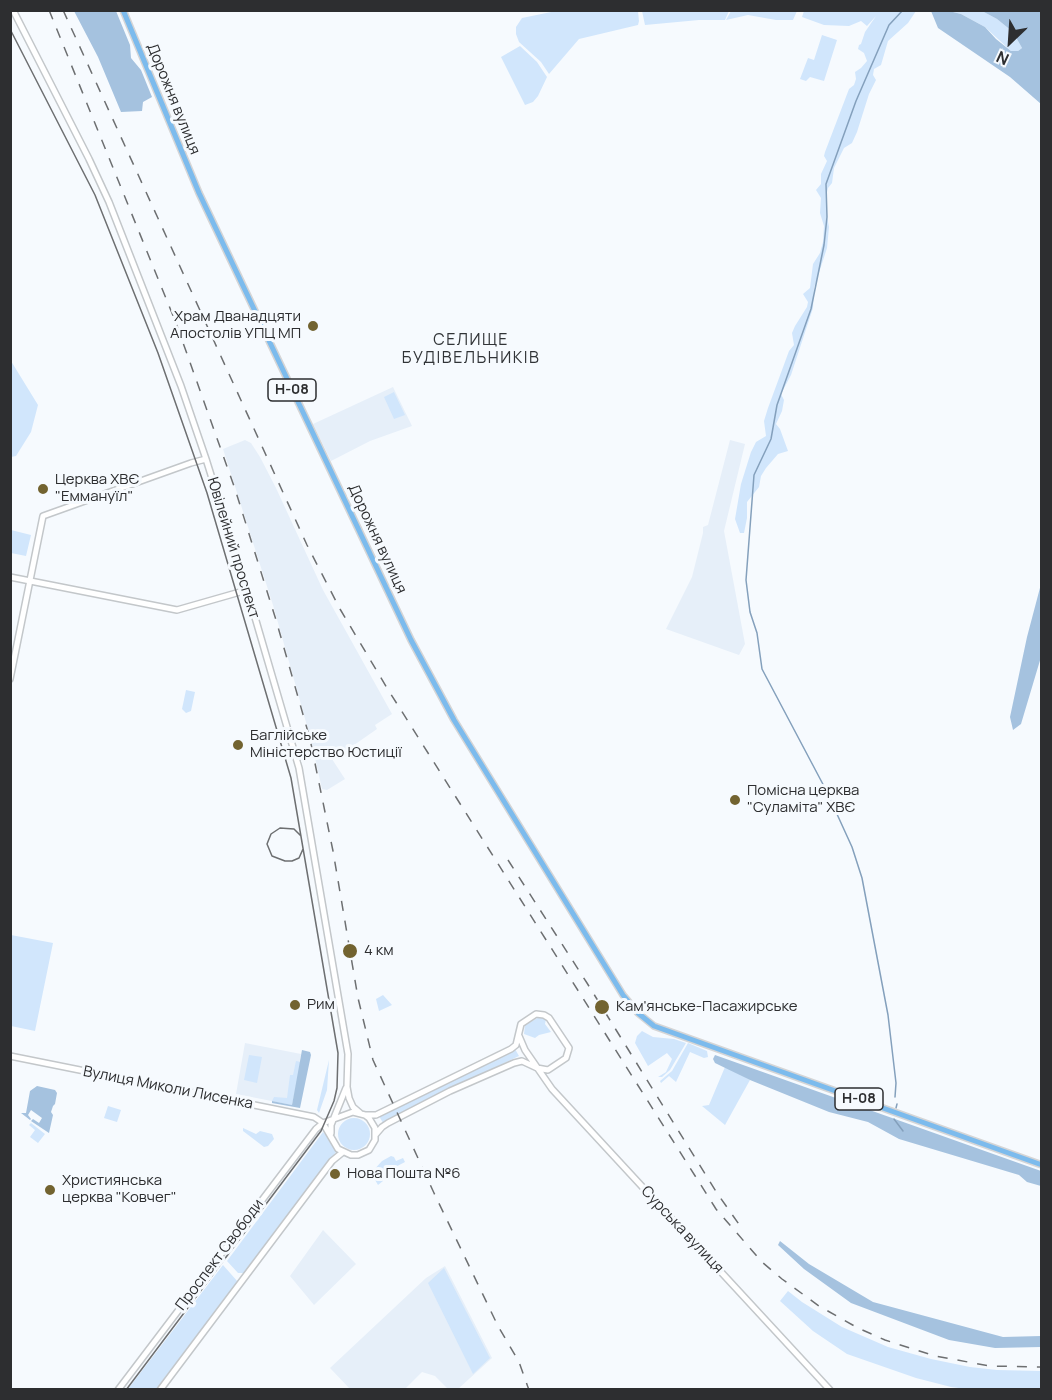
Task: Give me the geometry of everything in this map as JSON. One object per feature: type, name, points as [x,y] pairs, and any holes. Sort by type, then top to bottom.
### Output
[{"type":"main road","name":"Ювілейний проспект","points":[[13,10],[109,202],[181,386],[206,459],[299,768],[348,1053],[347,1087],[351,1103],[362,1114]]},
{"type":"main road","name":"Дорожня вулиця","points":[[123,10],[199,193],[404,625],[437,690],[619,991],[646,1020],[676,1034],[1041,1165]]},
{"type":"main road","points":[[10,678],[43,516],[206,459]]},
{"type":"main road","points":[[10,577],[177,610],[247,590]]},
{"type":"main road","points":[[347,1087],[331,1130],[338,1149],[351,1155],[364,1153],[372,1145],[382,1126],[450,1091],[522,1061],[548,1070],[566,1058],[569,1048],[549,1018],[536,1014],[521,1023],[515,1046]]},
{"type":"main road","points":[[518,1033],[525,1050],[537,1068]]},
{"type":"main road","points":[[333,1137],[323,1123],[345,1114],[376,1115],[515,1046],[520,1046],[525,1050]]},
{"type":"main road","name":"Вулиця Миколи Лисенка","points":[[10,1056],[314,1117],[323,1123]]},
{"type":"main road","name":"Сурська вулиця","points":[[537,1068],[552,1089],[830,1389]]},
{"type":"main road","points":[[333,1137],[335,1123],[345,1114]]},
{"type":"main road","points":[[362,1114],[373,1123],[376,1134]]},
{"type":"main road","name":"Проспект Свободи","points":[[118,1389],[309,1136],[323,1123]]},
{"type":"main road","points":[[160,1389],[332,1161],[343,1152]]},
{"type":"shaded area","points":[[642,10],[729,11],[725,20],[645,25]]},
{"type":"shaded area","points":[[797,10],[793,20],[776,20],[748,15],[726,20],[731,11]]},
{"type":"shaded area","points":[[74,11],[116,11],[130,45],[131,58],[141,70],[152,97],[143,102],[142,111],[121,112],[98,57]]},
{"type":"shaded area","points":[[556,11],[638,11],[639,21],[638,25],[579,39],[549,74],[541,62],[519,42],[516,27],[522,18]]},
{"type":"shaded area","points":[[804,11],[916,11],[908,23],[888,41],[881,65],[874,69],[873,75],[876,80],[857,132],[852,143],[844,148],[834,168],[832,183],[826,196],[829,227],[827,248],[814,288],[813,308],[791,375],[781,394],[784,400],[776,424],[788,451],[778,454],[761,476],[759,487],[747,502],[744,533],[740,533],[735,519],[741,484],[756,442],[766,436],[764,421],[789,351],[794,345],[792,333],[807,307],[808,302],[803,294],[810,288],[813,264],[820,253],[823,242],[821,198],[816,190],[821,184],[821,174],[827,161],[824,156],[825,152],[849,89],[854,85],[855,72],[867,61],[864,53],[858,49],[865,32],[876,16],[867,26],[861,21],[849,26],[824,25],[802,17]]},
{"type":"shaded area","points":[[931,11],[961,14],[985,27],[1011,51],[1018,51],[1022,48],[1013,32],[982,11],[1041,11],[1041,104],[1010,77],[938,28]]},
{"type":"shaded area","points":[[949,11],[982,11],[1013,32],[1022,48],[1018,51],[1011,51],[985,27],[961,14]]},
{"type":"shaded area","points":[[822,35],[837,40],[824,81],[810,77],[806,81],[800,79],[808,58],[814,60]]},
{"type":"shaded area","points":[[520,46],[537,62],[547,77],[538,96],[533,102],[525,105],[501,57]]},
{"type":"shaded area","points":[[11,361],[38,405],[31,432],[16,456],[11,457]]},
{"type":"shaded area","points":[[393,387],[412,426],[370,441],[331,461],[313,424]]},
{"type":"shaded area","points":[[394,392],[405,415],[394,419],[384,397]]},
{"type":"shaded area","points":[[245,440],[251,443],[260,457],[323,590],[392,714],[375,725],[377,729],[344,752],[341,749],[330,756],[345,779],[327,790],[322,789],[311,740],[273,605],[223,449]]},
{"type":"shaded area","points":[[730,440],[745,444],[724,531],[745,644],[739,655],[666,629],[692,577],[703,527],[708,525]]},
{"type":"shaded area","points":[[11,530],[31,535],[26,556],[11,553]]},
{"type":"shaded area","points":[[1041,584],[1041,657],[1021,724],[1013,730],[1010,717]]},
{"type":"shaded area","points":[[186,690],[195,692],[191,711],[186,713],[182,709]]},
{"type":"shaded area","points":[[11,935],[53,943],[35,1031],[11,1026]]},
{"type":"shaded area","points":[[383,995],[392,1005],[379,1011],[376,999]]},
{"type":"shaded area","points":[[541,1016],[546,1019],[545,1024],[551,1032],[535,1038],[524,1034],[525,1025]]},
{"type":"shaded area","points":[[642,1031],[653,1037],[686,1043],[670,1070],[662,1077],[658,1077],[666,1072],[672,1059],[667,1053],[648,1066],[635,1043]]},
{"type":"shaded area","points":[[245,1043],[301,1054],[292,1105],[236,1094]]},
{"type":"shaded area","points":[[688,1043],[707,1051],[708,1057],[704,1058],[690,1052],[676,1082],[669,1076],[661,1083],[660,1081],[672,1071]]},
{"type":"shaded area","points":[[515,1049],[519,1056],[383,1123],[379,1116]]},
{"type":"shaded area","points":[[302,1050],[310,1052],[311,1055],[300,1108],[272,1103],[272,1101],[292,1105]]},
{"type":"shaded area","points":[[249,1055],[262,1057],[257,1083],[244,1080]]},
{"type":"shaded area","points":[[715,1055],[1041,1171],[1041,1186],[1027,1182],[1019,1175],[899,1139],[868,1122],[829,1112],[715,1063],[713,1059]]},
{"type":"shaded area","points":[[329,1060],[327,1090],[319,1113],[317,1110]]},
{"type":"shaded area","points":[[296,1061],[301,1062],[292,1105],[272,1101],[274,1097],[287,1098],[290,1075],[293,1075]]},
{"type":"shaded area","points":[[725,1067],[750,1080],[725,1125],[702,1106],[709,1105]]},
{"type":"shaded area","points":[[37,1086],[55,1090],[57,1093],[51,1112],[53,1115],[49,1133],[31,1121],[33,1119],[39,1123],[42,1118],[31,1110],[28,1115],[30,1120],[21,1113],[26,1113],[30,1091]]},
{"type":"shaded area","points":[[108,1106],[121,1110],[117,1122],[104,1118]]},
{"type":"shaded area","points":[[354,1118],[365,1123],[370,1134],[365,1145],[354,1150],[343,1145],[338,1134],[343,1123]]},
{"type":"shaded area","points":[[31,1123],[45,1134],[38,1143],[30,1137],[35,1130],[29,1125]]},
{"type":"shaded area","points":[[243,1128],[256,1134],[260,1131],[272,1134],[274,1139],[264,1147],[243,1131]]},
{"type":"shaded area","points":[[323,1132],[336,1152],[245,1273],[238,1273],[227,1261]]},
{"type":"shaded area","points":[[391,1156],[396,1161],[403,1158],[405,1162],[382,1174],[383,1181],[378,1185],[371,1173],[382,1161]]},
{"type":"shaded area","points":[[323,1230],[356,1264],[314,1305],[290,1276]]},
{"type":"shaded area","points":[[780,1241],[809,1264],[873,1302],[1003,1337],[1041,1336],[1041,1347],[995,1348],[949,1340],[851,1303],[804,1269],[778,1245]]},
{"type":"shaded area","points":[[223,1265],[238,1282],[156,1389],[128,1389]]},
{"type":"shaded area","points":[[445,1266],[492,1358],[458,1389],[448,1389],[435,1376],[422,1372],[405,1389],[350,1389],[330,1368],[426,1278]]},
{"type":"shaded area","points":[[444,1268],[490,1358],[473,1374],[428,1283]]},
{"type":"shaded area","points":[[788,1291],[842,1327],[888,1347],[970,1367],[1041,1371],[1041,1389],[974,1390],[951,1387],[916,1378],[847,1354],[813,1331],[780,1301]]},
{"type":"waterway","points":[[895,1097],[896,1083],[888,1015],[862,878],[852,847],[826,790],[762,669],[746,580],[754,475],[771,439],[777,405],[811,309],[824,245],[827,217],[826,184],[856,101],[889,25],[903,10]]},
{"type":"waterway","points":[[896,1108],[897,1104]]},
{"type":"waterway","points":[[894,1119],[903,1131]]},
{"type":"tram line","points":[[10,29],[95,195],[158,353],[207,493],[291,778],[338,1053],[337,1088],[321,1131],[126,1390]]},
{"type":"tram line","points":[[301,836],[294,829],[280,828],[271,834],[267,844],[272,856],[285,861],[299,858],[303,849]]},
{"type":"railway","points":[[49,10],[176,323],[235,489],[276,620],[310,739],[333,851],[358,998],[373,1060],[498,1326],[519,1362],[529,1390]]},
{"type":"railway","points":[[63,10],[307,545],[340,609],[387,688],[716,1209],[762,1262],[782,1279],[819,1306],[858,1328],[885,1340],[935,1356],[990,1366],[1042,1367]]},
{"type":"railway","points":[[508,860],[717,1193],[743,1230]]},
{"type":"place","name":"Храм Дванадцяти Апостолів УПЦ МП","points":[[313,326]]},
{"type":"place","name":"Церква ХВЄ \"Еммануїл\"","points":[[43,489]]},
{"type":"place","name":"Баглійське Міністерство Юстиції","points":[[238,745]]},
{"type":"place","name":"Помісна церква \"Суламіта\" ХВЄ","points":[[735,800]]},
{"type":"place","name":"4 км","points":[[350,951]]},
{"type":"place","name":"Рим","points":[[295,1005]]},
{"type":"place","name":"Кам'янське-Пасажирське","points":[[602,1007]]},
{"type":"place","name":"Нова Пошта №6","points":[[335,1174]]},
{"type":"place","name":"Християнська церква \"Ковчег\"","points":[[50,1190]]},
{"type":"district","name":"СЕЛИЩЕ БУДІВЕЛЬНИКІВ","points":[[471,350]]}]
